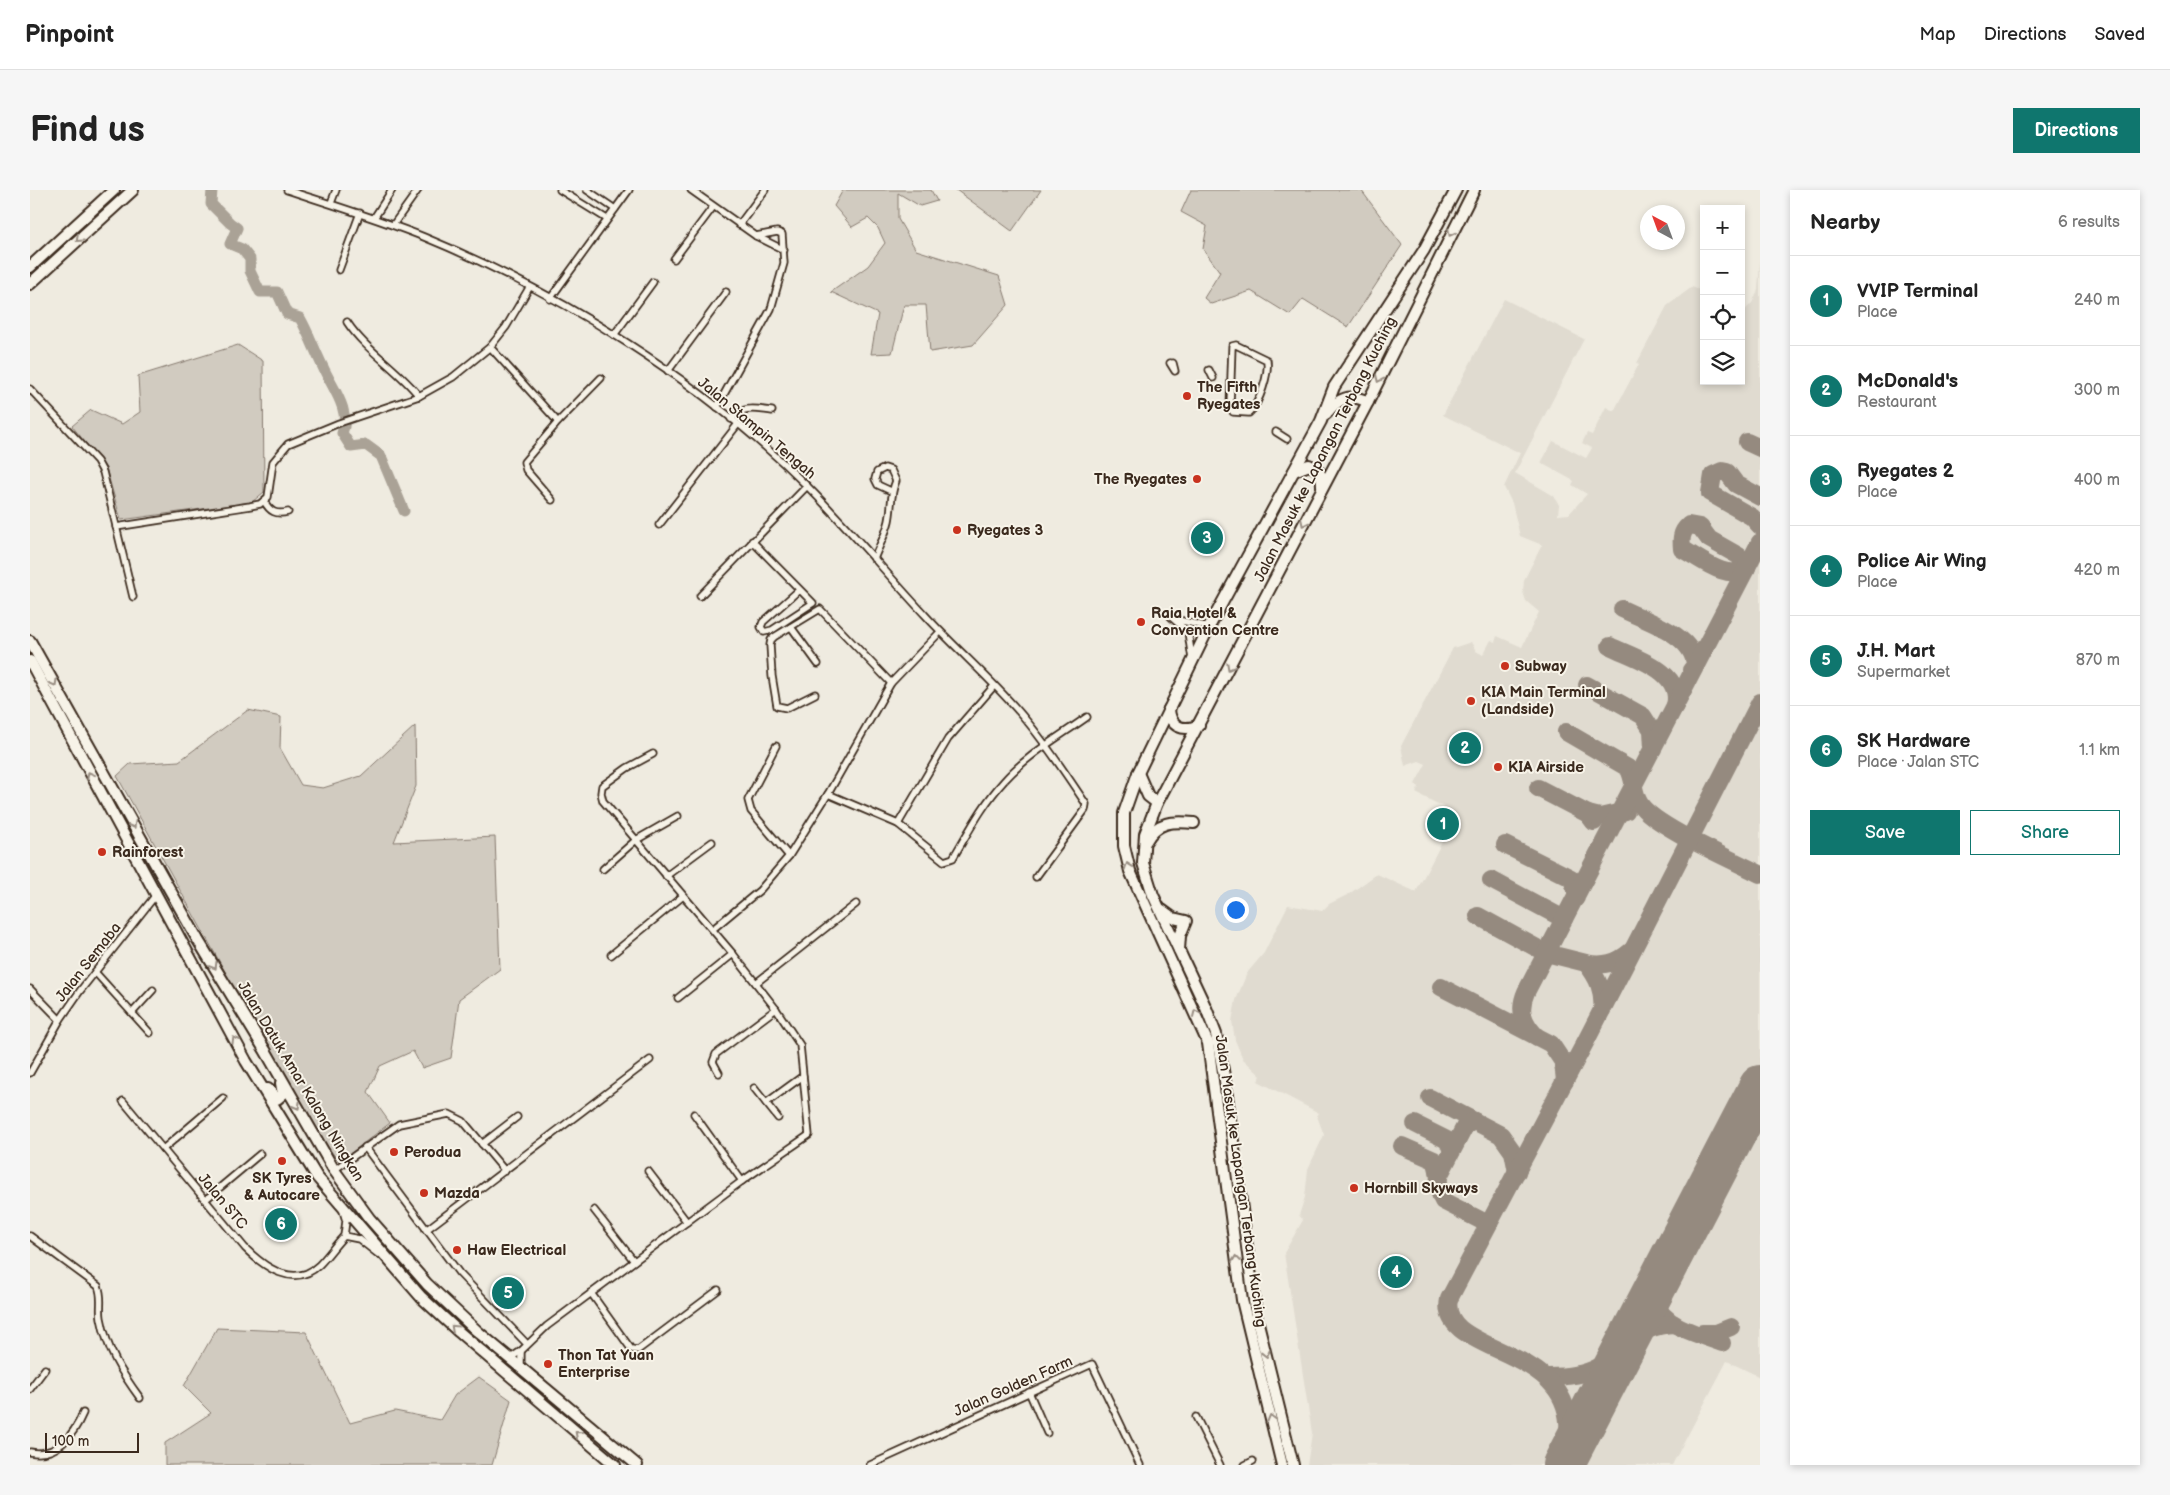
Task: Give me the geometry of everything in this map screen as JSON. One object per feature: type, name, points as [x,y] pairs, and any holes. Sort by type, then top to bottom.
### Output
[{"type":"highway","points":[[30,284],[133,190]]},
{"type":"highway","name":"Jalan Masuk ke Lapangan Terbang Kuching","points":[[1282,1465],[1249,1336],[1242,1300],[1208,1043],[1126,859],[1123,832],[1124,813],[1138,773],[1209,626],[1321,421],[1334,387],[1424,250],[1456,190]]},
{"type":"highway","name":"Jalan Masuk ke Lapangan Terbang Kuching","points":[[1293,1465],[1256,1314],[1226,1088],[1216,1034],[1146,878],[1143,847],[1148,821],[1157,803],[1322,486],[1368,402],[1474,190]]},
{"type":"highway","points":[[30,267],[107,192],[115,207]]},
{"type":"highway","points":[[1321,421],[1330,408],[1345,398],[1353,396],[1368,402]]},
{"type":"highway","points":[[1294,471],[1303,466],[1316,467],[1320,471],[1322,486]]},
{"type":"highway","name":"Jalan Datuk Amar Kalong Ningkan","points":[[30,641],[198,940],[265,1050],[334,1170],[376,1228],[428,1284],[509,1359],[637,1465]]},
{"type":"highway","points":[[30,661],[155,896],[246,1061],[308,1163],[336,1200],[390,1264],[459,1332],[616,1465]]},
{"type":"highway","points":[[1169,709],[1173,723],[1179,727],[1185,729],[1199,725]]},
{"type":"highway","points":[[1138,773],[1148,796],[1157,803]]},
{"type":"highway","points":[[1143,847],[1157,826],[1173,822],[1194,823]]},
{"type":"highway","points":[[1159,908],[1173,918],[1186,921],[1180,936],[1179,951]]},
{"type":"highway","points":[[246,1061],[271,1094],[278,1099],[283,1087],[265,1050]]},
{"type":"street","name":"Jalan Stampin Tengah","points":[[287,190],[374,218],[456,251],[550,299],[614,335],[717,407],[808,486],[940,632],[1025,718],[1046,745],[1086,804],[1085,810],[1036,877]]},
{"type":"street","points":[[331,203],[336,190]]},
{"type":"street","points":[[374,218],[392,190]]},
{"type":"street","points":[[393,225],[418,190]]},
{"type":"street","points":[[560,190],[607,218]]},
{"type":"street","points":[[587,190],[615,209]]},
{"type":"street","points":[[550,299],[629,190]]},
{"type":"street","points":[[691,190],[756,236],[784,250]]},
{"type":"street","points":[[739,225],[765,190]]},
{"type":"street","points":[[674,259],[713,207]]},
{"type":"street","points":[[339,270],[360,213]]},
{"type":"street","points":[[717,407],[771,309],[784,263],[782,234],[777,232],[756,236]]},
{"type":"street","points":[[614,335],[653,282]]},
{"type":"street","points":[[116,528],[250,506],[264,501],[268,497],[273,462],[281,450],[297,440],[340,423],[419,396],[453,377],[490,347],[506,327],[529,288]]},
{"type":"street","points":[[668,372],[726,292]]},
{"type":"street","points":[[347,322],[367,346],[407,380],[419,396]]},
{"type":"street","points":[[1236,345],[1267,360],[1268,367],[1254,408],[1249,413],[1233,412],[1230,407],[1232,346],[1236,345]]},
{"type":"street","points":[[490,347],[558,422]]},
{"type":"street","points":[[1209,370],[1213,378]]},
{"type":"street","points":[[552,500],[524,465],[526,458],[558,422],[602,378]]},
{"type":"street","points":[[30,389],[100,467],[108,486],[133,597]]},
{"type":"street","points":[[731,419],[741,410],[747,408],[772,412]]},
{"type":"street","points":[[659,525],[738,424]]},
{"type":"street","points":[[1276,432],[1287,439]]},
{"type":"street","points":[[700,596],[808,486]]},
{"type":"street","points":[[874,559],[889,520],[891,491]]},
{"type":"street","points":[[264,501],[271,511],[276,514],[288,512]]},
{"type":"street","points":[[752,542],[813,603],[772,630],[764,632],[761,627],[763,622],[799,590]]},
{"type":"street","points":[[815,694],[788,708],[782,708],[776,703],[772,676],[771,640],[820,609],[891,682]]},
{"type":"street","points":[[1192,661],[1188,632],[1171,617],[1209,626]]},
{"type":"street","points":[[791,627],[818,664]]},
{"type":"street","points":[[712,930],[760,890],[789,856],[828,794],[891,682],[940,632]]},
{"type":"street","points":[[898,824],[948,739],[994,686]]},
{"type":"street","points":[[828,794],[898,824],[944,861],[953,858],[986,802],[1005,779],[1046,745],[1087,717]]},
{"type":"street","points":[[776,746],[748,800],[750,811],[789,856]]},
{"type":"street","points":[[509,1359],[521,1351],[547,1326],[742,1180],[809,1135],[802,1048],[776,1009],[733,954],[603,801],[600,793],[602,786],[653,754]]},
{"type":"street","points":[[603,869],[636,840],[678,816]]},
{"type":"street","points":[[666,876],[712,842]]},
{"type":"street","name":"Jalan Semaba","points":[[30,1073],[60,1020],[155,896]]},
{"type":"street","points":[[611,955],[683,896]]},
{"type":"street","points":[[756,983],[856,904]]},
{"type":"street","points":[[678,998],[733,954]]},
{"type":"street","points":[[95,972],[150,1033]]},
{"type":"street","points":[[30,989],[60,1020]]},
{"type":"street","points":[[132,1012],[153,990]]},
{"type":"street","points":[[719,1073],[713,1062],[716,1054],[776,1009]]},
{"type":"street","points":[[426,1230],[650,1060]]},
{"type":"street","points":[[766,1103],[803,1076]]},
{"type":"street","points":[[754,1088],[778,1118]]},
{"type":"street","points":[[163,1149],[223,1098]]},
{"type":"street","name":"Jalan STC","points":[[124,1101],[258,1261],[271,1269],[287,1275],[302,1275],[314,1270],[344,1236]]},
{"type":"street","points":[[334,1170],[399,1124],[449,1114],[463,1120],[505,1171]]},
{"type":"street","points":[[694,1114],[742,1180]]},
{"type":"street","points":[[482,1144],[517,1117]]},
{"type":"street","points":[[366,1148],[459,1273],[527,1344]]},
{"type":"street","points":[[205,1200],[260,1154]]},
{"type":"street","points":[[648,1171],[687,1222]]},
{"type":"street","points":[[336,1200],[344,1212],[344,1236],[359,1238],[390,1264]]},
{"type":"street","points":[[594,1210],[634,1262]]},
{"type":"street","points":[[30,1236],[98,1286],[101,1296],[100,1315],[114,1361],[140,1398]]},
{"type":"street","points":[[591,1293],[631,1349],[638,1350],[718,1290]]},
{"type":"street","points":[[521,1351],[521,1368]]},
{"type":"street","name":"Jalan Golden Farm","points":[[870,1465],[1092,1364],[1140,1465]]},
{"type":"street","points":[[30,1389],[44,1369]]},
{"type":"street","points":[[1029,1392],[1047,1433]]},
{"type":"street","points":[[30,1452],[44,1453],[65,1442],[75,1430],[83,1413]]},
{"type":"street","points":[[1196,1417],[1220,1465]]},
{"type":"street","points":[[1245,1465],[1253,1462]]},
{"type":"shaded area","points":[[843,190],[931,190],[937,201],[920,206],[898,193],[898,219],[916,250],[999,276],[1008,305],[973,345],[930,352],[926,305],[904,305],[892,353],[871,354],[878,314],[831,292],[868,266],[885,243],[878,228],[868,218],[852,227],[834,206]]},
{"type":"shaded area","points":[[956,190],[1041,190],[1012,231]]},
{"type":"shaded area","points":[[1191,190],[1361,190],[1402,245],[1348,327],[1303,299],[1290,315],[1251,291],[1211,304],[1204,298],[1220,272],[1203,249],[1207,226],[1181,212]]},
{"type":"shaded area","points":[[1760,261],[1760,1377],[1727,1361],[1672,1465],[1307,1465],[1312,1433],[1284,1253],[1303,1220],[1299,1215],[1305,1197],[1308,1169],[1324,1135],[1317,1116],[1319,1113],[1258,1081],[1261,1076],[1243,1059],[1235,1040],[1232,1021],[1236,1000],[1247,973],[1264,953],[1288,905],[1322,911],[1329,904],[1349,894],[1377,874],[1416,892],[1442,842],[1434,837],[1439,827],[1432,823],[1438,812],[1441,813],[1444,807],[1416,793],[1419,787],[1415,784],[1426,764],[1419,761],[1405,766],[1401,746],[1453,648],[1471,642],[1476,651],[1483,655],[1491,640],[1495,642],[1497,636],[1522,647],[1539,612],[1526,601],[1523,592],[1524,580],[1542,545],[1520,536],[1512,503],[1504,487],[1520,453],[1443,415],[1504,299],[1584,339],[1515,473],[1554,496],[1559,505],[1558,515],[1569,514],[1587,494],[1572,485],[1574,481],[1541,463],[1553,441],[1586,458],[1592,448],[1582,443],[1587,433],[1592,435],[1606,407],[1614,411],[1667,306],[1692,287],[1700,290],[1700,385],[1745,385],[1745,310],[1752,303],[1758,290]]},
{"type":"shaded area","points":[[238,345],[263,361],[264,492],[252,502],[121,520],[106,468],[72,426],[91,410],[122,424],[140,412],[138,376]]},
{"type":"shaded area","points":[[248,710],[281,717],[280,748],[301,785],[323,788],[361,776],[415,726],[416,786],[394,842],[495,837],[500,969],[459,999],[451,1058],[422,1068],[413,1051],[380,1066],[368,1092],[390,1123],[339,1162],[303,1113],[117,776],[130,764],[179,761]]},
{"type":"shaded area","points":[[217,1328],[306,1332],[350,1423],[395,1411],[440,1420],[455,1395],[479,1377],[511,1400],[492,1465],[165,1465],[165,1443],[211,1413],[184,1386]]},
{"type":"waterway","points":[[212,190],[211,204],[237,228],[230,244],[242,249],[250,259],[250,271],[260,292],[277,292],[287,314],[300,318],[342,407],[344,416],[342,433],[351,447],[366,445],[381,456],[404,511]]},
{"type":"taxiway","points":[[1747,442],[1760,448]]},
{"type":"taxiway","points":[[1760,497],[1736,484],[1727,472],[1722,471],[1713,475],[1710,493],[1752,517],[1760,526]]},
{"type":"taxiway","points":[[1689,525],[1700,527],[1709,539],[1739,556],[1747,568],[1739,572],[1723,571],[1714,568],[1682,549],[1682,536],[1684,530],[1689,525]]},
{"type":"taxiway","points":[[1537,1037],[1528,1027],[1523,1016],[1522,1005],[1526,992],[1760,542]]},
{"type":"taxiway","points":[[1622,609],[1668,630],[1678,638],[1693,655],[1695,666],[1691,670]]},
{"type":"taxiway","points":[[1610,646],[1655,667],[1665,675],[1672,684],[1676,694],[1675,706]]},
{"type":"taxiway","points":[[1587,685],[1643,716],[1652,730],[1653,749]]},
{"type":"taxiway","points":[[1562,1465],[1568,1424],[1560,1395],[1541,1374],[1516,1358],[1467,1334],[1452,1319],[1449,1299],[1587,1039],[1760,702]]},
{"type":"taxiway","points":[[1566,732],[1628,768],[1636,795],[1640,804],[1648,813],[1695,842],[1760,874]]},
{"type":"taxiway","points":[[1538,788],[1588,814],[1594,822]]},
{"type":"taxiway","points":[[1588,814],[1600,817],[1626,811]]},
{"type":"taxiway","points":[[1505,845],[1571,878],[1576,889],[1576,898]]},
{"type":"taxiway","points":[[1491,880],[1564,919]]},
{"type":"taxiway","points":[[1478,916],[1546,953],[1586,963],[1599,985],[1602,997],[1602,1010]]},
{"type":"taxiway","points":[[1586,963],[1610,963],[1631,951]]},
{"type":"taxiway","points":[[1441,987],[1551,1044],[1563,1062],[1565,1081]]},
{"type":"taxiway","points":[[1430,1098],[1501,1135],[1513,1152],[1517,1172]]},
{"type":"taxiway","points":[[1440,1174],[1465,1126],[1474,1121]]},
{"type":"taxiway","points":[[1730,1143],[1747,1128],[1760,1122]]},
{"type":"taxiway","points":[[1415,1124],[1447,1140],[1452,1150]]},
{"type":"taxiway","points":[[1402,1146],[1434,1160],[1437,1165],[1439,1191],[1443,1201],[1488,1224]]},
{"type":"taxiway","points":[[1653,1291],[1655,1303],[1668,1320],[1689,1331],[1722,1343]]},
{"type":"taxiway","points":[[1627,1344],[1648,1330],[1674,1324]]},
{"type":"taxiway","points":[[1702,1333],[1716,1333],[1731,1327]]},
{"type":"taxiway","points":[[1548,1377],[1576,1375],[1598,1368],[1616,1353],[1633,1331]]},
{"type":"runway","points":[[1563,1465],[1760,1086]]},
{"type":"place","name":"The Fifth Ryegates","points":[[1187,396]]},
{"type":"place","name":"The Ryegates","points":[[1197,479]]},
{"type":"place","name":"Ryegates 3","points":[[957,530]]},
{"type":"place","name":"Ryegates 2","points":[[1207,538]]},
{"type":"place","name":"Raia Hotel & Convention Centre","points":[[1141,622]]},
{"type":"place","name":"Subway","points":[[1505,666]]},
{"type":"place","name":"KIA Main Terminal (Landside)","points":[[1471,701]]},
{"type":"place","name":"McDonald's","points":[[1465,748]]},
{"type":"place","name":"KIA Airside","points":[[1498,767]]},
{"type":"place","name":"VVIP Terminal","points":[[1443,824]]},
{"type":"place","name":"Rainforest","points":[[102,852]]},
{"type":"place","name":"Perodua","points":[[394,1152]]},
{"type":"place","name":"SK Tyres & Autocare","points":[[282,1161]]},
{"type":"place","name":"Hornbill Skyways","points":[[1354,1188]]},
{"type":"place","name":"Mazda","points":[[424,1193]]},
{"type":"place","name":"SK Hardware","points":[[281,1224]]},
{"type":"place","name":"Haw Electrical","points":[[457,1250]]},
{"type":"place","name":"Police Air Wing","points":[[1396,1272]]},
{"type":"place","name":"J.H. Mart","points":[[508,1293]]},
{"type":"place","name":"Thon Tat Yuan Enterprise","points":[[548,1364]]}]
